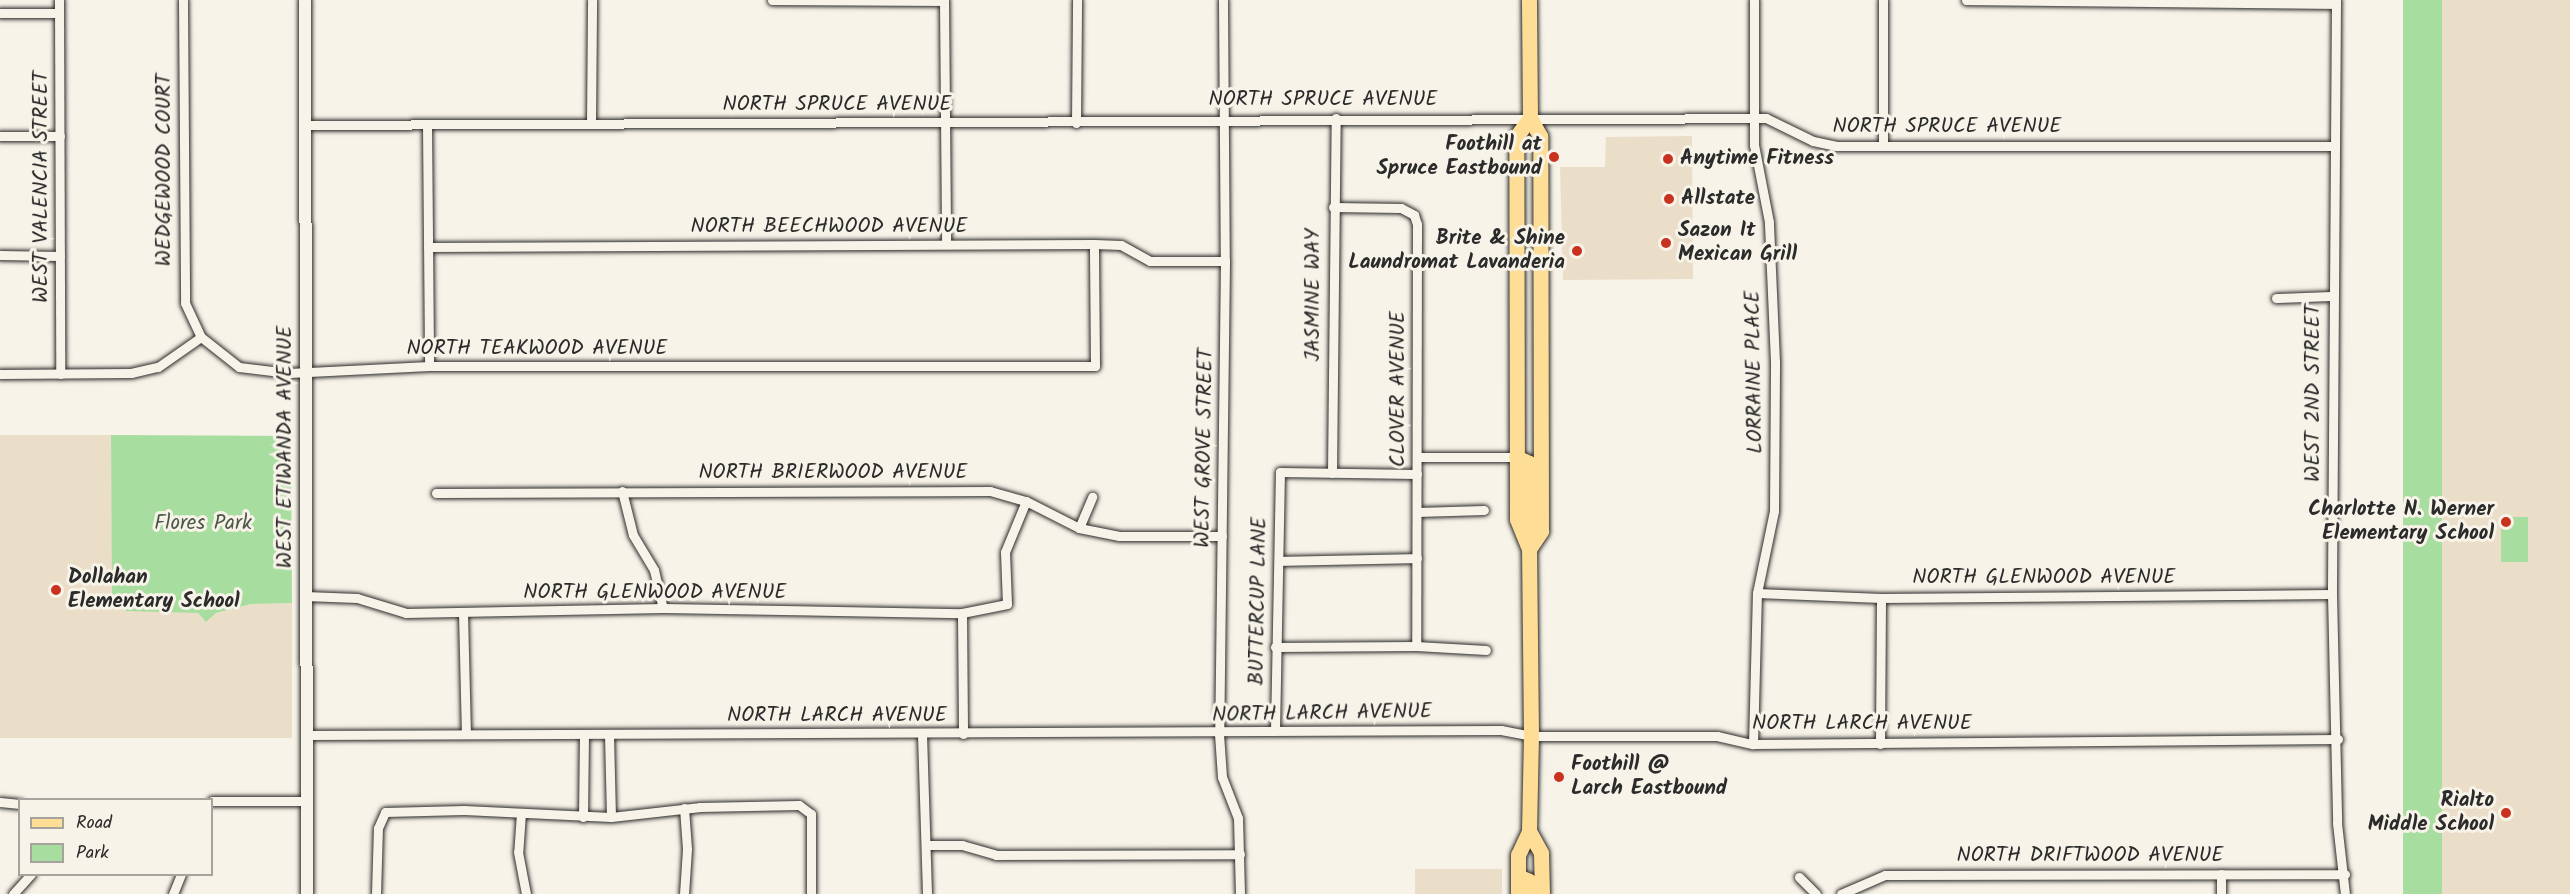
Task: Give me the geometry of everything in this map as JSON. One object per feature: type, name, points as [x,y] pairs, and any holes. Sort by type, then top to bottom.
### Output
[{"type":"main road","points":[[1528,549],[1541,531],[1540,136],[1530,118],[1530,0]]},
{"type":"main road","points":[[1518,894],[1518,855],[1529,831],[1531,736],[1528,549],[1517,519],[1516,137],[1530,118]]},
{"type":"main road","points":[[1529,831],[1541,853],[1542,894]]},
{"type":"main road","points":[[1518,876],[1529,881],[1531,894]]},
{"type":"street","name":"WEST VALENCIA STREET","points":[[59,0],[60,374]]},
{"type":"street","name":"WEDGEWOOD COURT","points":[[183,0],[183,278],[185,303],[201,337]]},
{"type":"street","name":"WEST ETIWANDA AVENUE","points":[[305,0],[307,894]]},
{"type":"street","points":[[591,124],[592,0]]},
{"type":"street","points":[[772,0],[944,0],[946,244]]},
{"type":"street","points":[[1076,123],[1077,0]]},
{"type":"street","name":"WEST GROVE STREET","points":[[1223,0],[1225,261],[1219,734],[1222,777],[1238,818],[1240,894]]},
{"type":"street","name":"LORRAINE PLACE","points":[[1753,744],[1757,593],[1774,510],[1775,362],[1769,224],[1754,145],[1754,0]]},
{"type":"street","points":[[1883,0],[1883,145]]},
{"type":"street","points":[[1966,0],[2336,2]]},
{"type":"street","name":"WEST 2ND STREET","points":[[2336,2],[2332,296],[2332,594],[2338,739],[2337,823],[2345,874],[2345,894]]},
{"type":"street","points":[[0,13],[59,13]]},
{"type":"street","name":"NORTH SPRUCE AVENUE","points":[[306,125],[1076,123],[1336,117],[1755,118],[1777,122],[1823,144],[2334,146]]},
{"type":"street","name":"JASMINE WAY","points":[[1332,473],[1333,207],[1336,117]]},
{"type":"street","points":[[427,124],[429,366]]},
{"type":"street","points":[[0,136],[60,136]]},
{"type":"street","name":"CLOVER AVENUE","points":[[1333,207],[1401,208],[1414,215],[1418,457],[1416,646]]},
{"type":"street","name":"NORTH TEAKWOOD AVENUE","points":[[201,337],[239,367],[261,373],[429,366],[1095,366],[1094,244]]},
{"type":"street","name":"NORTH BEECHWOOD AVENUE","points":[[428,247],[1094,244],[1122,245],[1150,261],[1225,261]]},
{"type":"street","points":[[0,255],[60,256]]},
{"type":"street","points":[[2276,298],[2332,296]]},
{"type":"street","points":[[0,374],[131,373],[158,367],[201,337]]},
{"type":"street","points":[[1418,457],[1516,457]]},
{"type":"street","name":"BUTTERCUP LANE","points":[[1275,731],[1280,472],[1332,473]]},
{"type":"street","points":[[1332,473],[1417,474]]},
{"type":"street","points":[[622,490],[633,535],[654,570],[663,608]]},
{"type":"street","name":"NORTH BRIERWOOD AVENUE","points":[[436,493],[622,490],[990,490],[1026,501],[1079,528],[1119,536],[1222,536]]},
{"type":"street","points":[[1079,528],[1092,496]]},
{"type":"street","name":"NORTH GLENWOOD AVENUE","points":[[305,596],[357,598],[406,613],[663,608],[962,613],[1007,604],[1005,552],[1026,501]]},
{"type":"street","points":[[1418,512],[1484,510]]},
{"type":"street","points":[[1279,561],[1417,558]]},
{"type":"street","name":"NORTH GLENWOOD AVENUE","points":[[1757,593],[1881,598],[2332,594]]},
{"type":"street","points":[[1880,744],[1881,598]]},
{"type":"street","points":[[464,613],[466,734]]},
{"type":"street","points":[[962,613],[963,734]]},
{"type":"street","points":[[1275,647],[1416,646],[1486,650]]},
{"type":"street","name":"NORTH LARCH AVENUE","points":[[306,735],[1219,734],[1275,731],[1501,730],[1531,736],[1717,736],[1753,744],[2338,739]]},
{"type":"street","points":[[583,817],[584,734]]},
{"type":"street","points":[[922,734],[927,894]]},
{"type":"street","points":[[609,735],[611,817]]},
{"type":"street","points":[[213,801],[307,801]]},
{"type":"street","points":[[0,802],[18,804]]},
{"type":"street","points":[[684,808],[687,849],[684,894]]},
{"type":"street","points":[[376,894],[380,818],[392,811],[611,817],[684,808],[807,808],[811,814],[811,894]]},
{"type":"street","points":[[521,813],[518,852],[526,894]]},
{"type":"street","points":[[927,845],[962,845],[996,855],[1240,854]]},
{"type":"street","points":[[2221,874],[2221,894]]},
{"type":"street","name":"NORTH DRIFTWOOD AVENUE","points":[[1841,894],[1885,875],[2345,874]]},
{"type":"street","points":[[13,894],[29,876]]},
{"type":"street","points":[[173,894],[180,876]]},
{"type":"street","points":[[1799,877],[1816,894]]},
{"type":"shaded area","points":[[2442,0],[2570,0],[2570,894],[2442,894]]},
{"type":"shaded area","points":[[1692,136],[1693,279],[1563,280],[1560,167],[1605,167],[1606,137]]},
{"type":"shaded area","name":"Dollahan Elementary School","points":[[0,435],[111,435],[113,597],[198,613],[206,622],[216,613],[251,604],[292,603],[292,738],[0,738]]},
{"type":"shaded area","points":[[1415,869],[1502,869],[1502,894],[1415,894]]},
{"type":"green space","points":[[2403,0],[2442,0],[2442,894],[2403,894]]},
{"type":"green space","name":"Flores Park","points":[[111,435],[291,436],[292,603],[251,604],[216,613],[206,622],[198,613],[126,611],[112,597]]},
{"type":"green space","points":[[2501,517],[2528,517],[2528,562],[2501,562]]},
{"type":"place","name":"Foothill at Spruce Eastbound","points":[[1554,157]]},
{"type":"place","name":"Anytime Fitness","points":[[1668,159]]},
{"type":"place","name":"Allstate","points":[[1669,199]]},
{"type":"place","name":"Sazon It Mexican Grill","points":[[1666,243]]},
{"type":"place","name":"Brite & Shine Laundromat Lavanderia","points":[[1577,251]]},
{"type":"place","name":"Charlotte N. Werner Elementary School","points":[[2506,522]]},
{"type":"place","name":"Dollahan Elementary School","points":[[56,590]]},
{"type":"place","name":"Foothill @ Larch Eastbound","points":[[1559,777]]},
{"type":"place","name":"Rialto Middle School","points":[[2506,813]]}]
